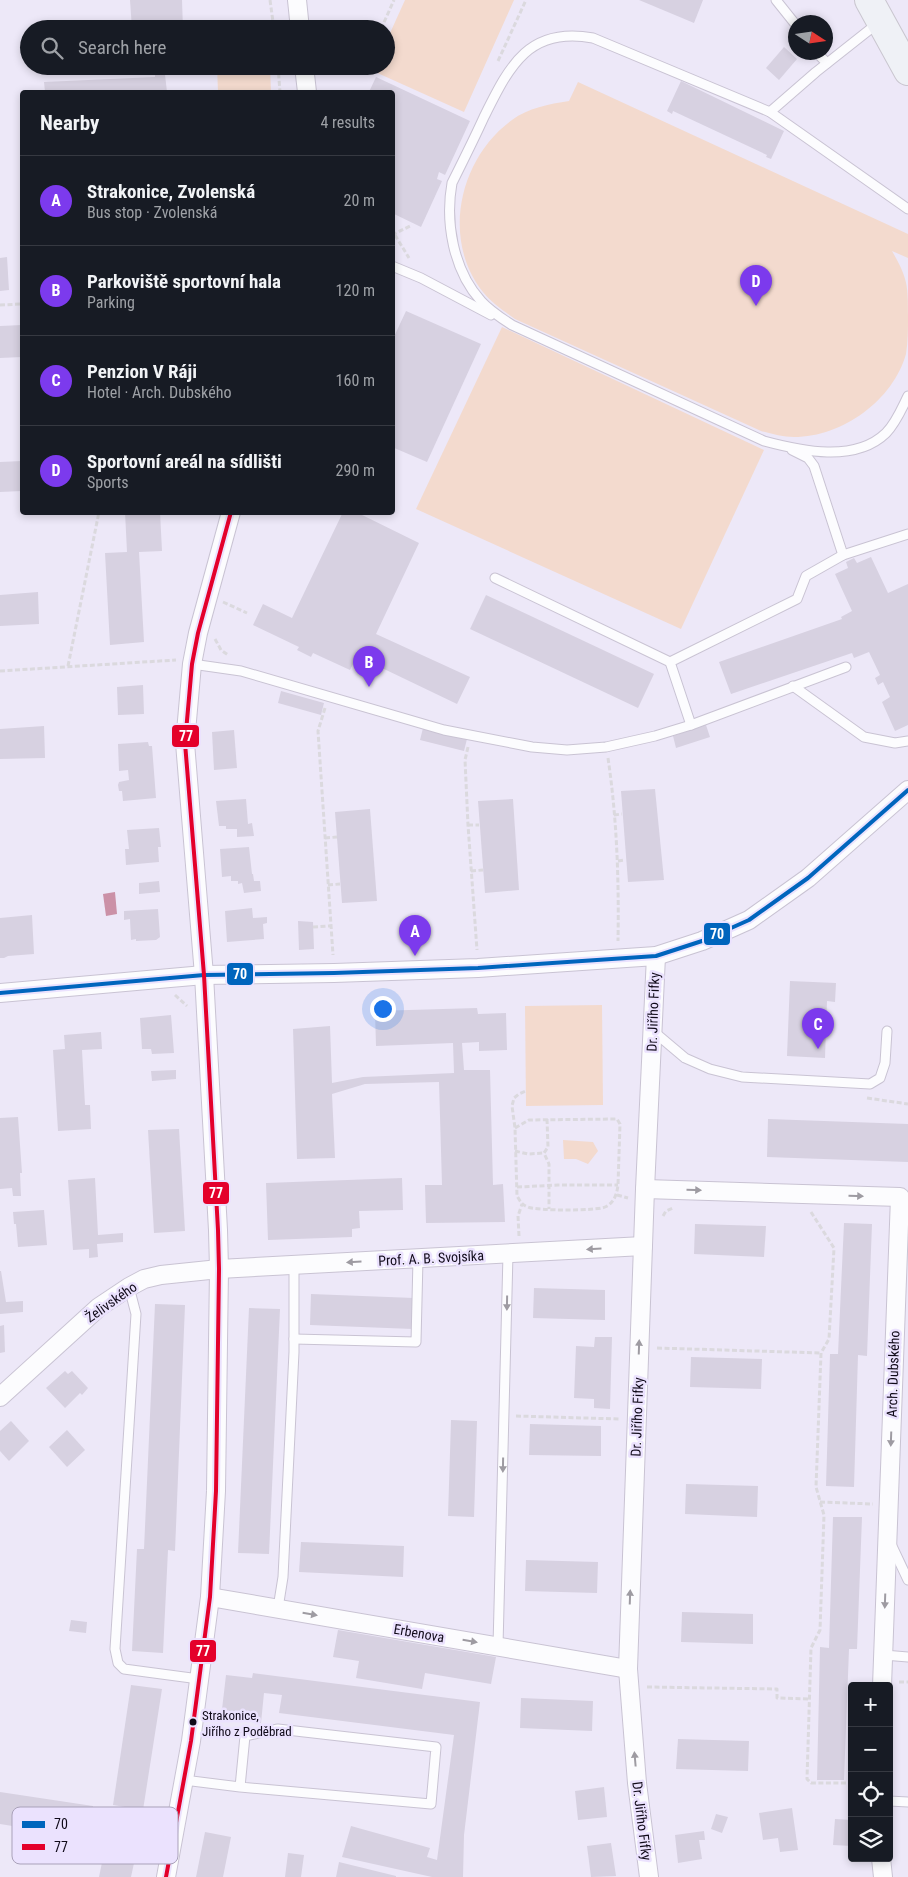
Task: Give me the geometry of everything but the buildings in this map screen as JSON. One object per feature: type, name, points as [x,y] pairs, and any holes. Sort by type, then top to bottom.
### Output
[{"type":"main road","points":[[875,10],[908,70]]},
{"type":"street","points":[[297,0],[299,20]]},
{"type":"street","points":[[305,75],[307,90]]},
{"type":"street","points":[[178,1812],[210,1597],[216,1491],[219,1269],[204,975],[185,742],[184,662],[198,634],[230,515]]},
{"type":"street","points":[[0,993],[204,975],[478,968],[656,956],[702,941],[749,920],[808,878],[908,790]]},
{"type":"street","name":"Dr. Jiřího Fifky","points":[[649,1877],[637,1783],[628,1669],[645,1189],[656,956]]},
{"type":"street","name":"Arch. Dubského","points":[[645,1189],[904,1193],[882,1682]]},
{"type":"street","name":"Prof. A. B. Svojsíka","points":[[219,1269],[643,1246]]},
{"type":"street","name":"Želivského","points":[[0,1397],[98,1307],[144,1279],[161,1275],[219,1269]]},
{"type":"street","name":"Erbenova","points":[[210,1597],[628,1669]]},
{"type":"street","points":[[881,1862],[883,1877]]},
{"type":"street","points":[[166,1877],[168,1864]]},
{"type":"lane","points":[[776,0],[788,15]]},
{"type":"lane","points":[[770,112],[827,63],[875,10]]},
{"type":"lane","points":[[512,325],[494,313],[480,300],[460,266],[453,243],[449,201],[452,183],[503,79],[514,62],[528,51],[548,40],[563,35],[594,38],[770,112],[908,209]]},
{"type":"lane","points":[[824,60],[827,63]]},
{"type":"lane","points":[[395,267],[421,278],[512,325],[764,441],[787,448],[808,458],[814,466],[842,555]]},
{"type":"lane","points":[[787,448],[831,452],[849,450],[870,444],[886,432],[900,412],[908,396]]},
{"type":"lane","points":[[670,662],[797,598],[806,576],[842,555],[908,534]]},
{"type":"lane","points":[[495,578],[670,662],[691,725]]},
{"type":"lane","points":[[184,662],[241,671],[444,730],[532,747],[567,750],[606,748],[655,736],[691,725],[846,666]]},
{"type":"lane","points":[[793,686],[864,736],[895,743],[908,741]]},
{"type":"lane","points":[[653,1031],[686,1058],[710,1069],[742,1077],[870,1084],[880,1078],[885,1063],[887,1031]]},
{"type":"lane","points":[[498,1646],[504,1415],[514,1254]]},
{"type":"lane","points":[[294,1339],[416,1342],[418,1259]]},
{"type":"lane","points":[[278,1608],[283,1577],[294,1339],[294,1265]]},
{"type":"lane","points":[[129,1288],[136,1314],[115,1650],[118,1663],[124,1669],[199,1679]]},
{"type":"lane","points":[[888,1537],[908,1580]]},
{"type":"lane","points":[[884,1655],[908,1657]]},
{"type":"lane","points":[[184,1780],[240,1787],[431,1804],[436,1747],[278,1728],[244,1736],[240,1787]]},
{"type":"lane","points":[[893,1801],[908,1802]]},
{"type":"path","points":[[270,0],[273,20]]},
{"type":"path","points":[[385,20],[394,0]]},
{"type":"path","points":[[279,75],[280,90]]},
{"type":"path","points":[[395,234],[412,225]]},
{"type":"path","points":[[0,305],[20,304]]},
{"type":"path","points":[[68,666],[98,515]]},
{"type":"path","points":[[208,596],[247,614]]},
{"type":"path","points":[[0,671],[68,666],[184,662]]},
{"type":"path","points":[[328,696],[318,732],[334,973]]},
{"type":"path","points":[[471,734],[465,760],[478,968]]},
{"type":"path","points":[[606,748],[612,784],[619,883],[618,944],[606,944],[607,960]]},
{"type":"path","points":[[614,815],[622,814]]},
{"type":"path","points":[[468,825],[479,824]]},
{"type":"path","points":[[325,838],[336,837]]},
{"type":"path","points":[[618,861],[625,860]]},
{"type":"path","points":[[471,871],[482,870]]},
{"type":"path","points":[[328,885],[340,884]]},
{"type":"path","points":[[313,927],[330,926]]},
{"type":"path","points":[[515,1128],[529,1120],[616,1119],[620,1124],[617,1195],[605,1207],[534,1209],[522,1204],[517,1196],[516,1187],[515,1128],[512,1106],[514,1098],[526,1091]]},
{"type":"path","points":[[544,1153],[548,1147],[547,1120]]},
{"type":"path","points":[[515,1151],[528,1154],[544,1153]]},
{"type":"path","points":[[544,1153],[549,1164],[549,1209]]},
{"type":"path","points":[[516,1187],[618,1185]]},
{"type":"path","points":[[514,1254],[518,1216],[522,1204]]},
{"type":"path","points":[[662,1217],[666,1211],[674,1207]]},
{"type":"path","points":[[810,1211],[834,1248],[829,1339],[821,1353],[816,1487],[824,1515],[820,1630],[811,1648],[807,1779],[811,1783],[848,1783]]},
{"type":"path","points":[[654,1348],[821,1353]]},
{"type":"path","points":[[504,1415],[628,1419]]},
{"type":"path","points":[[820,1502],[878,1505]]},
{"type":"path","points":[[647,1677],[647,1696]]},
{"type":"path","points":[[647,1687],[777,1689],[777,1698],[810,1699]]},
{"type":"shaded area","points":[[405,0],[514,0],[464,112],[382,75],[395,75],[395,22]]},
{"type":"shaded area","points":[[217,75],[270,75],[271,90],[218,90]]},
{"type":"shaded area","points":[[578,82],[908,234],[908,258],[892,251],[904,276],[907,289],[908,330],[906,354],[890,386],[864,413],[830,431],[812,435],[794,437],[761,431],[515,319],[498,307],[483,292],[470,271],[462,249],[460,225],[462,201],[468,177],[479,156],[494,136],[512,120],[546,105],[569,101]]},
{"type":"shaded area","points":[[502,327],[764,450],[681,629],[416,509]]},
{"type":"shaded area","points":[[115,892],[117,914],[106,916],[103,894]]},
{"type":"shaded area","points":[[602,1005],[603,1105],[526,1106],[525,1006]]},
{"type":"shaded area","points":[[563,1140],[593,1142],[598,1151],[588,1164],[576,1159],[564,1159]]},
{"type":"transit line","name":"77","points":[[178,1812],[191,1741],[210,1597],[216,1491],[219,1269],[204,975],[185,743],[192,664],[198,633],[230,515]]},
{"type":"transit line","name":"70","points":[[0,993],[204,975],[478,968],[656,956],[702,941],[749,920],[808,878],[908,790]]},
{"type":"transit line","name":"77","points":[[166,1877],[168,1864]]},
{"type":"place","name":"Sportovní areál na sídlišti","points":[[756,306]]},
{"type":"place","name":"Parkoviště sportovní hala","points":[[369,687]]},
{"type":"place","name":"Strakonice, Zvolenská","points":[[415,956]]},
{"type":"place","name":"Penzion V Ráji","points":[[818,1049]]},
{"type":"place","name":"Strakonice, Jiřího z Poděbrad","points":[[193,1722]]}]
